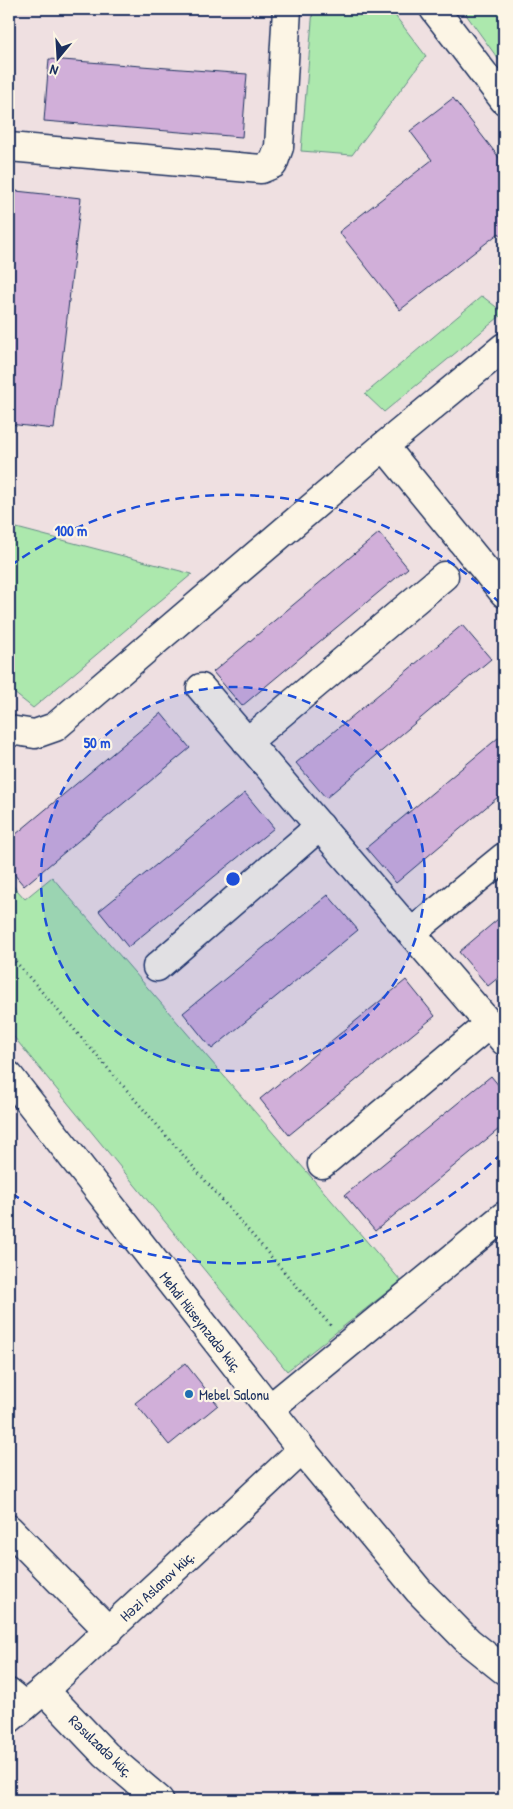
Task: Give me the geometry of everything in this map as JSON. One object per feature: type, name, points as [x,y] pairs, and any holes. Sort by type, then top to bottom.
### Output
[{"type":"main road","points":[[9,147],[261,169],[273,164],[279,147],[287,9]]},
{"type":"main road","points":[[434,9],[504,100]]},
{"type":"main road","points":[[9,730],[35,734],[55,727],[384,446],[504,347]]},
{"type":"main road","points":[[384,446],[504,593]]},
{"type":"main road","points":[[247,742],[444,576]]},
{"type":"main road","points":[[201,688],[497,1033],[322,1164]]},
{"type":"main road","points":[[157,967],[320,826]]},
{"type":"main road","points":[[411,933],[504,857]]},
{"type":"main road","name":"Mehdi Hüseynzadə küç.","points":[[9,1076],[302,1450],[419,1591],[469,1642],[504,1670]]},
{"type":"main road","points":[[270,1409],[504,1216]]},
{"type":"main road","name":"Həzi Aslanov küç.","points":[[22,1702],[108,1631],[302,1450]]},
{"type":"main road","points":[[9,1529],[108,1631]]},
{"type":"main road","name":"Rəsulzadə küç.","points":[[22,1702],[106,1755],[159,1800]]},
{"type":"path","points":[[9,954],[336,1332]]},
{"type":"green space","points":[[313,9],[390,9],[426,56],[352,155],[301,151]]},
{"type":"green space","points":[[462,9],[504,9],[504,67]]},
{"type":"green space","points":[[482,296],[504,313],[384,412],[365,394]]},
{"type":"green space","points":[[9,526],[192,574],[33,708],[9,689]]},
{"type":"green space","points":[[52,877],[401,1281],[287,1371],[9,1031],[9,881],[25,899]]},
{"type":"building","points":[[49,59],[247,74],[242,137],[44,121]]},
{"type":"building","points":[[453,98],[504,164],[504,241],[499,233],[400,310],[339,232],[432,160],[410,131]]},
{"type":"building","points":[[16,191],[81,198],[54,429],[9,424],[9,254]]},
{"type":"building","points":[[379,533],[408,568],[242,706],[213,672]]},
{"type":"building","points":[[462,625],[491,659],[326,798],[296,763]]},
{"type":"building","points":[[161,713],[190,748],[24,886],[9,868],[9,840]]},
{"type":"building","points":[[504,733],[504,792],[396,883],[366,848]]},
{"type":"building","points":[[245,793],[274,828],[128,947],[99,911]]},
{"type":"building","points":[[328,895],[358,930],[212,1049],[183,1013]]},
{"type":"building","points":[[504,914],[504,973],[488,986],[459,952]]},
{"type":"building","points":[[406,980],[435,1016],[289,1135],[260,1099]]},
{"type":"building","points":[[491,1076],[504,1092],[504,1125],[375,1231],[345,1195]]},
{"type":"building","points":[[185,1363],[218,1405],[169,1445],[135,1403]]},
{"type":"place","name":"Mebel Salonu","points":[[189,1394]]}]
